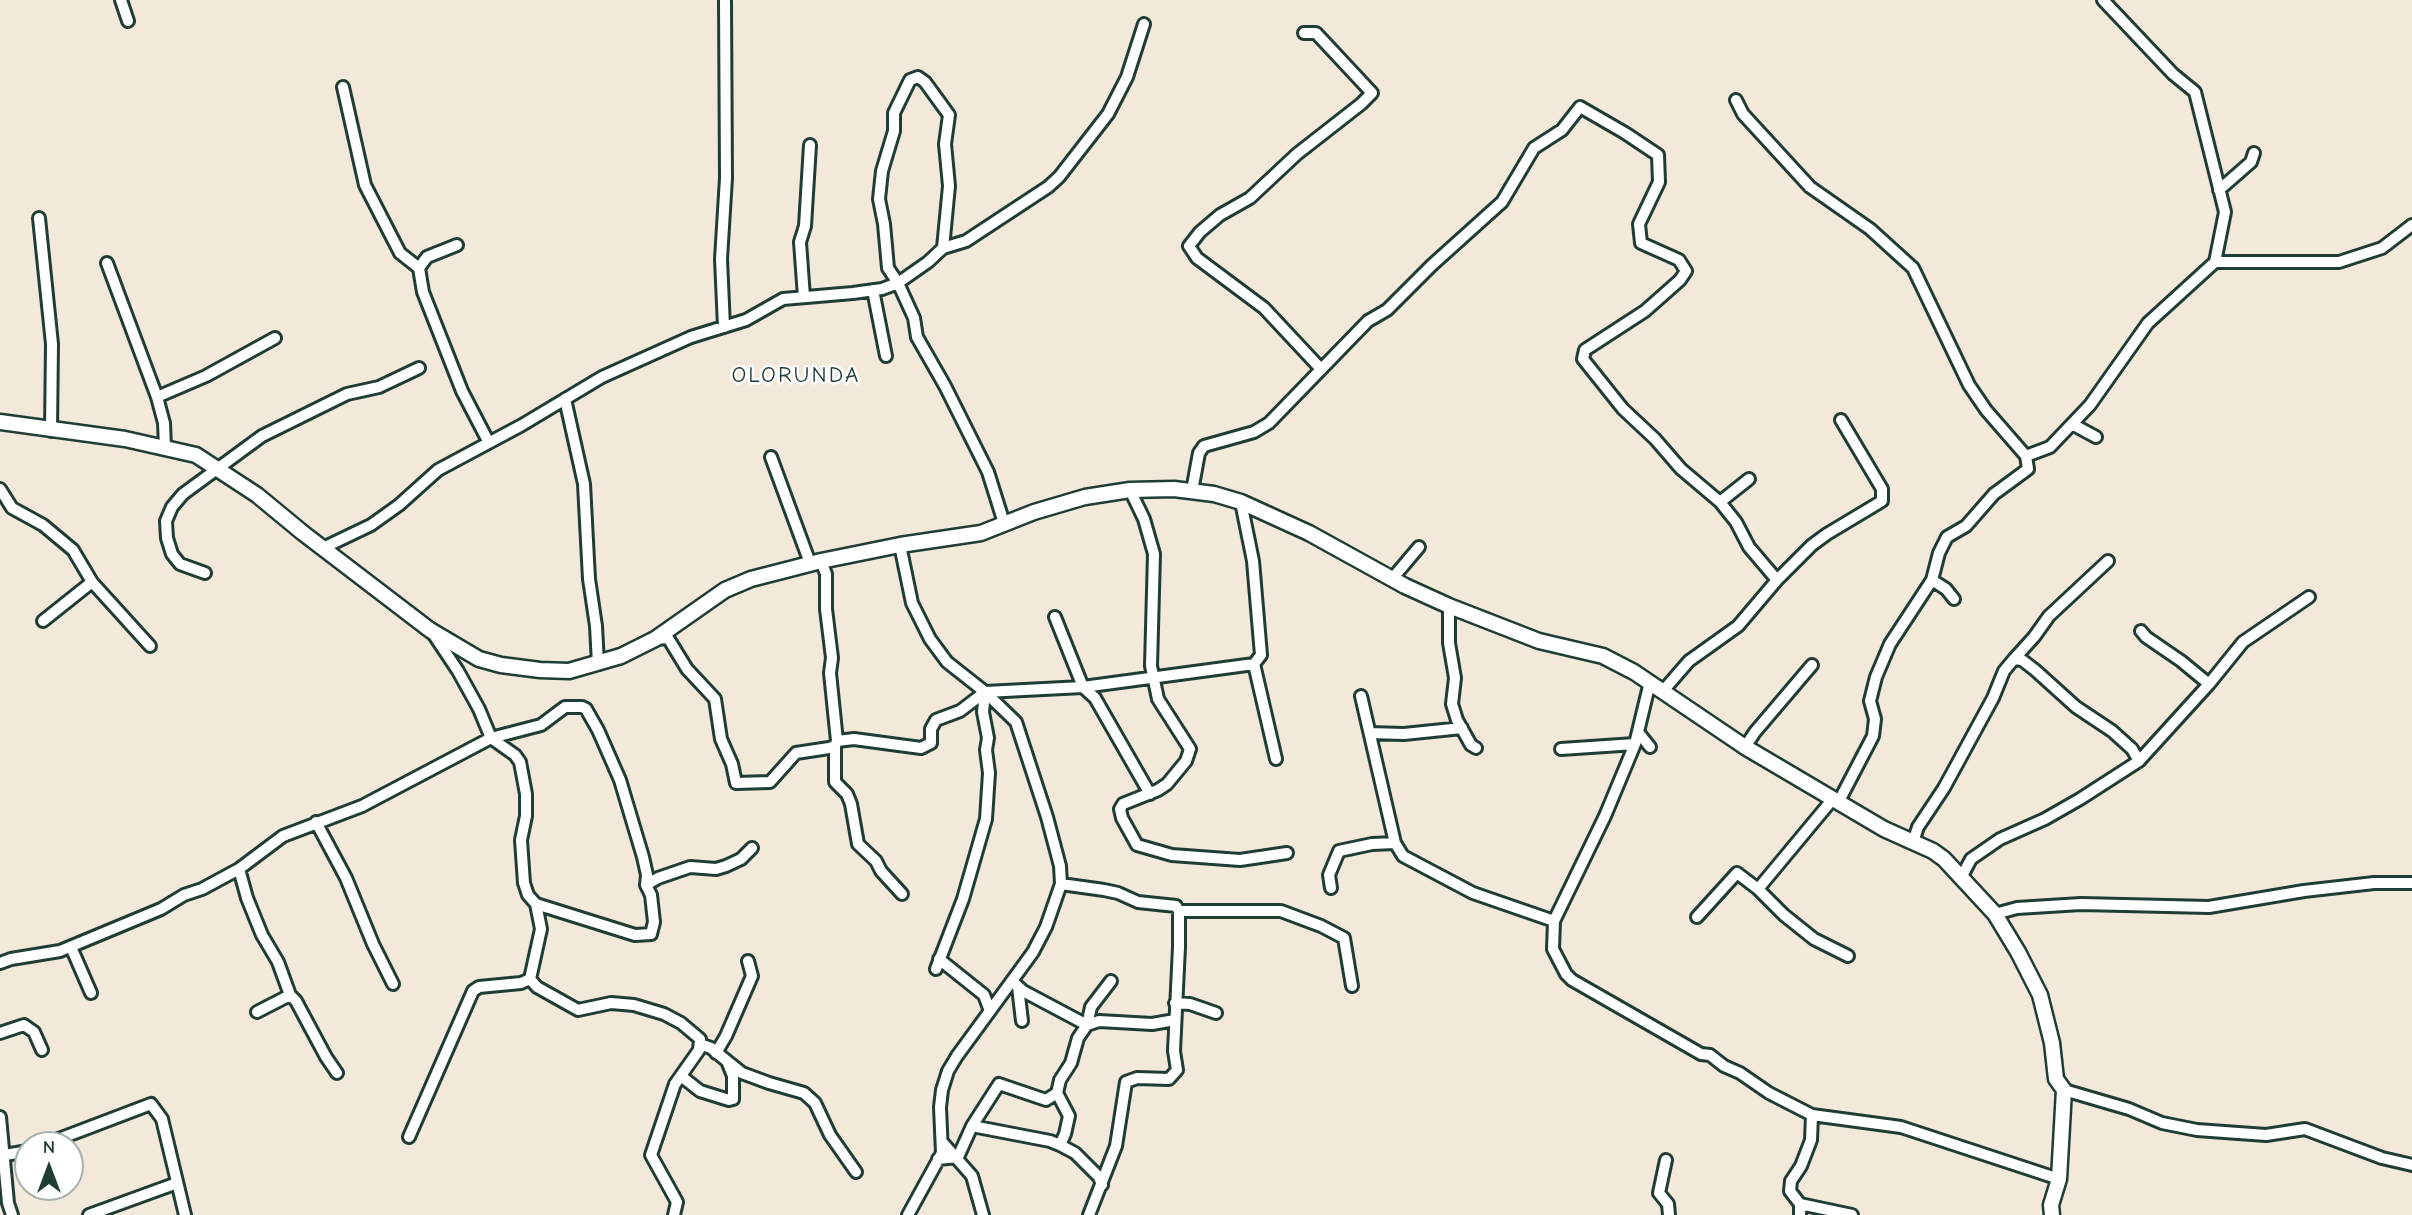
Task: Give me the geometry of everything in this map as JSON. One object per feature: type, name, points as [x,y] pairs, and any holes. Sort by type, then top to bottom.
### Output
[{"type":"street","points":[[121,0],[128,21]]},
{"type":"street","points":[[724,327],[721,259],[726,178],[725,0]]},
{"type":"street","points":[[2026,456],[2050,447],[2090,405],[2147,323],[2216,262],[2225,212],[2195,92],[2174,74],[2103,0]]},
{"type":"street","points":[[323,548],[370,525],[399,505],[438,470],[522,425],[602,377],[691,337],[746,320],[783,299],[873,290],[898,284],[943,248],[966,241],[1059,177],[1108,114],[1126,77],[1144,24]]},
{"type":"street","points":[[1304,33],[1316,33],[1372,93],[1362,104],[1297,154],[1250,198],[1220,215],[1200,232],[1189,246],[1197,258],[1264,308],[1321,369]]},
{"type":"street","points":[[943,248],[949,186],[944,144],[949,115],[925,82],[918,77],[910,80],[894,113],[894,131],[882,171],[879,199],[888,268],[914,318],[917,337],[988,472],[1004,523]]},
{"type":"street","points":[[343,87],[365,185],[400,253],[419,268],[423,292],[453,371],[488,441]]},
{"type":"street","points":[[1736,100],[1743,114],[1810,187],[1870,229],[1913,268],[1969,385],[1986,411],[2026,456],[2028,469],[1994,494],[1966,526],[1947,537],[1939,553],[1932,580],[1890,644],[1876,677],[1870,701],[1875,719],[1873,736],[1835,802],[1758,889]]},
{"type":"street","points":[[1192,491],[1199,453],[1205,446],[1254,432],[1269,423],[1368,321],[1387,310],[1502,202],[1534,148],[1562,130],[1580,107],[1658,155],[1659,182],[1639,224],[1641,243],[1679,260],[1686,271],[1680,280],[1645,311],[1588,347],[1583,353],[1583,359],[1623,409],[1655,439],[1681,469],[1720,502],[1749,547],[1777,580]]},
{"type":"street","points":[[804,297],[800,242],[805,226],[810,145]]},
{"type":"street","points":[[2219,190],[2251,162],[2253,153]]},
{"type":"street","points":[[39,218],[52,344],[51,431]]},
{"type":"street","points":[[2216,262],[2339,262],[2382,248],[2412,225]]},
{"type":"street","points":[[419,268],[427,257],[457,245]]},
{"type":"street","points":[[107,263],[157,397],[164,423],[165,447]]},
{"type":"street","points":[[873,290],[886,356]]},
{"type":"street","points":[[157,397],[206,376],[275,338]]},
{"type":"street","points":[[205,573],[180,564],[172,554],[167,538],[166,521],[172,507],[183,494],[262,436],[347,394],[379,387],[419,368]]},
{"type":"street","points":[[565,399],[584,484],[589,579],[598,664]]},
{"type":"street","points":[[1663,691],[1689,661],[1738,626],[1777,580],[1827,534],[1882,501],[1882,489],[1841,421]]},
{"type":"street","points":[[0,422],[125,439],[196,455],[257,495],[430,630],[479,659],[501,665],[569,671],[621,656],[655,639],[725,590],[751,579],[815,562],[900,545],[981,533],[1085,497],[1130,490],[1174,489],[1213,494],[1241,502],[1309,533],[1392,579],[1449,606],[1539,641],[1603,656],[1650,682],[1745,747],[1835,802],[1884,829],[1933,851],[1995,914],[2018,952],[2040,995],[2052,1043],[2056,1079],[2064,1090],[2129,1109],[2162,1123],[2197,1130],[2266,1135],[2305,1129],[2382,1158],[2412,1165]]},
{"type":"street","points":[[2072,424],[2096,437]]},
{"type":"street","points":[[771,457],[815,562],[826,574],[836,743],[835,782],[847,794],[851,804],[858,845],[876,861],[881,871],[902,894]]},
{"type":"street","points":[[1720,502],[1749,479]]},
{"type":"street","points":[[0,489],[12,508],[50,530],[73,550],[92,582],[150,646]]},
{"type":"street","points":[[1130,490],[1144,519],[1154,554],[1151,643],[1158,699],[1190,749],[1186,761],[1167,784],[1123,804],[1120,809],[1122,818],[1136,845],[1172,855],[1240,860],[1287,853]]},
{"type":"street","points":[[655,639],[668,638],[687,669],[715,699],[720,739],[732,764],[736,783],[770,782],[796,753],[854,739],[921,748],[931,743],[931,729],[936,720],[960,712],[985,692],[1083,687],[1254,664],[1261,655],[1253,561],[1241,502]]},
{"type":"street","points":[[900,545],[915,614],[947,662],[985,692],[1016,722],[1047,817],[1060,866],[1061,884],[1046,927],[1015,984],[989,1012],[948,1071],[940,1107],[942,1153],[908,1215]]},
{"type":"street","points":[[1392,579],[1419,547]]},
{"type":"street","points":[[1913,842],[1918,827],[1944,788],[1993,698],[2004,671],[2049,616],[2108,561]]},
{"type":"street","points":[[1932,580],[1946,589],[1954,599]]},
{"type":"street","points":[[43,621],[92,582]]},
{"type":"street","points":[[1961,878],[1971,859],[2000,839],[2045,819],[2139,761],[2243,642],[2309,597]]},
{"type":"street","points":[[1449,606],[1449,643],[1455,678],[1452,704],[1471,746],[1476,748]]},
{"type":"street","points":[[1055,617],[1083,687],[1095,698],[1150,794]]},
{"type":"street","points":[[409,1137],[473,991],[479,988],[521,984],[530,979],[541,929],[536,904],[528,895],[524,883],[521,840],[526,816],[526,794],[523,769],[515,755],[491,738],[458,671],[430,630]]},
{"type":"street","points":[[2141,631],[2209,684]]},
{"type":"street","points":[[2014,659],[2022,660],[2077,708],[2112,731],[2132,749],[2139,761]]},
{"type":"street","points":[[1254,664],[1276,759]]},
{"type":"street","points":[[1745,747],[1812,665]]},
{"type":"street","points":[[1650,682],[1637,738],[1605,817],[1555,921],[1553,949],[1566,974],[1572,980],[1701,1054],[1710,1055],[1769,1093],[1812,1115],[1901,1127],[2059,1180]]},
{"type":"street","points":[[985,692],[983,712],[988,738],[986,750],[989,774],[986,819],[963,899],[937,964],[984,995],[989,1012]]},
{"type":"street","points":[[1362,696],[1395,843],[1404,856],[1474,893],[1555,921]]},
{"type":"street","points":[[0,963],[11,958],[60,951],[161,909],[239,869],[283,836],[372,800],[491,738],[541,724],[565,707],[575,705],[586,709],[620,780],[643,857],[654,922],[651,934],[635,935],[536,904]]},
{"type":"street","points":[[1370,733],[1404,734],[1462,728]]},
{"type":"street","points":[[1561,749],[1637,738],[1650,747]]},
{"type":"street","points":[[316,822],[346,878],[393,984]]},
{"type":"street","points":[[1331,888],[1329,875],[1339,851],[1372,844],[1395,843]]},
{"type":"street","points":[[646,885],[658,877],[690,867],[716,869],[726,866],[741,859],[751,848]]},
{"type":"street","points":[[239,869],[257,922],[278,962],[290,995],[337,1073]]},
{"type":"street","points":[[1697,917],[1737,873],[1814,939],[1847,956]]},
{"type":"street","points":[[1995,914],[2017,908],[2081,904],[2209,906],[2318,889],[2374,883],[2412,883]]},
{"type":"street","points":[[1061,884],[1118,893],[1138,902],[1176,906],[1179,911],[1174,1051],[1177,1070],[1169,1079],[1136,1078],[1126,1082],[1116,1146],[1089,1215]]},
{"type":"street","points":[[1179,911],[1281,911],[1321,926],[1344,938],[1352,986]]},
{"type":"street","points":[[71,947],[91,993]]},
{"type":"street","points":[[716,1053],[751,976],[748,961]]},
{"type":"street","points":[[530,979],[547,994],[578,1010],[611,1003],[634,1005],[664,1014],[697,1035],[699,1051],[675,1084],[651,1155],[677,1202],[674,1215]]},
{"type":"street","points":[[1060,1144],[1069,1116],[1057,1093],[1060,1080],[1070,1063],[1078,1038],[1087,1025],[1091,1007],[1111,981]]},
{"type":"street","points":[[1015,984],[1023,1021]]},
{"type":"street","points":[[1015,984],[1087,1025],[1099,1021],[1152,1024],[1175,1020]]},
{"type":"street","points":[[257,1012],[290,995]]},
{"type":"street","points":[[1175,1003],[1190,1004],[1216,1013]]},
{"type":"street","points":[[0,1033],[24,1025],[34,1032],[42,1050]]},
{"type":"street","points":[[700,1044],[741,1073],[804,1093],[815,1103],[830,1135],[856,1172]]},
{"type":"street","points":[[681,1076],[700,1091],[733,1099],[733,1076],[727,1061]]},
{"type":"street","points":[[958,1157],[972,1126],[999,1084],[1046,1100],[1057,1093]]},
{"type":"street","points":[[2052,1215],[2051,1205],[2059,1180],[2064,1090]]},
{"type":"street","points":[[80,1131],[151,1104],[162,1119],[186,1215]]},
{"type":"street","points":[[1812,1115],[1811,1140],[1801,1166],[1791,1181],[1790,1191],[1800,1209],[1852,1215]]},
{"type":"street","points":[[0,1117],[8,1203],[12,1215]]},
{"type":"street","points":[[972,1126],[1060,1144],[1074,1153],[1099,1177],[1102,1185]]},
{"type":"street","points":[[943,1143],[972,1176],[983,1215]]},
{"type":"street","points":[[5,1155],[14,1153]]},
{"type":"street","points":[[938,1160],[958,1157]]},
{"type":"street","points":[[1666,1160],[1659,1192],[1668,1204],[1669,1215]]},
{"type":"street","points":[[89,1215],[177,1183]]},
{"type":"district","name":"OLORUNDA","points":[[796,375]]}]
